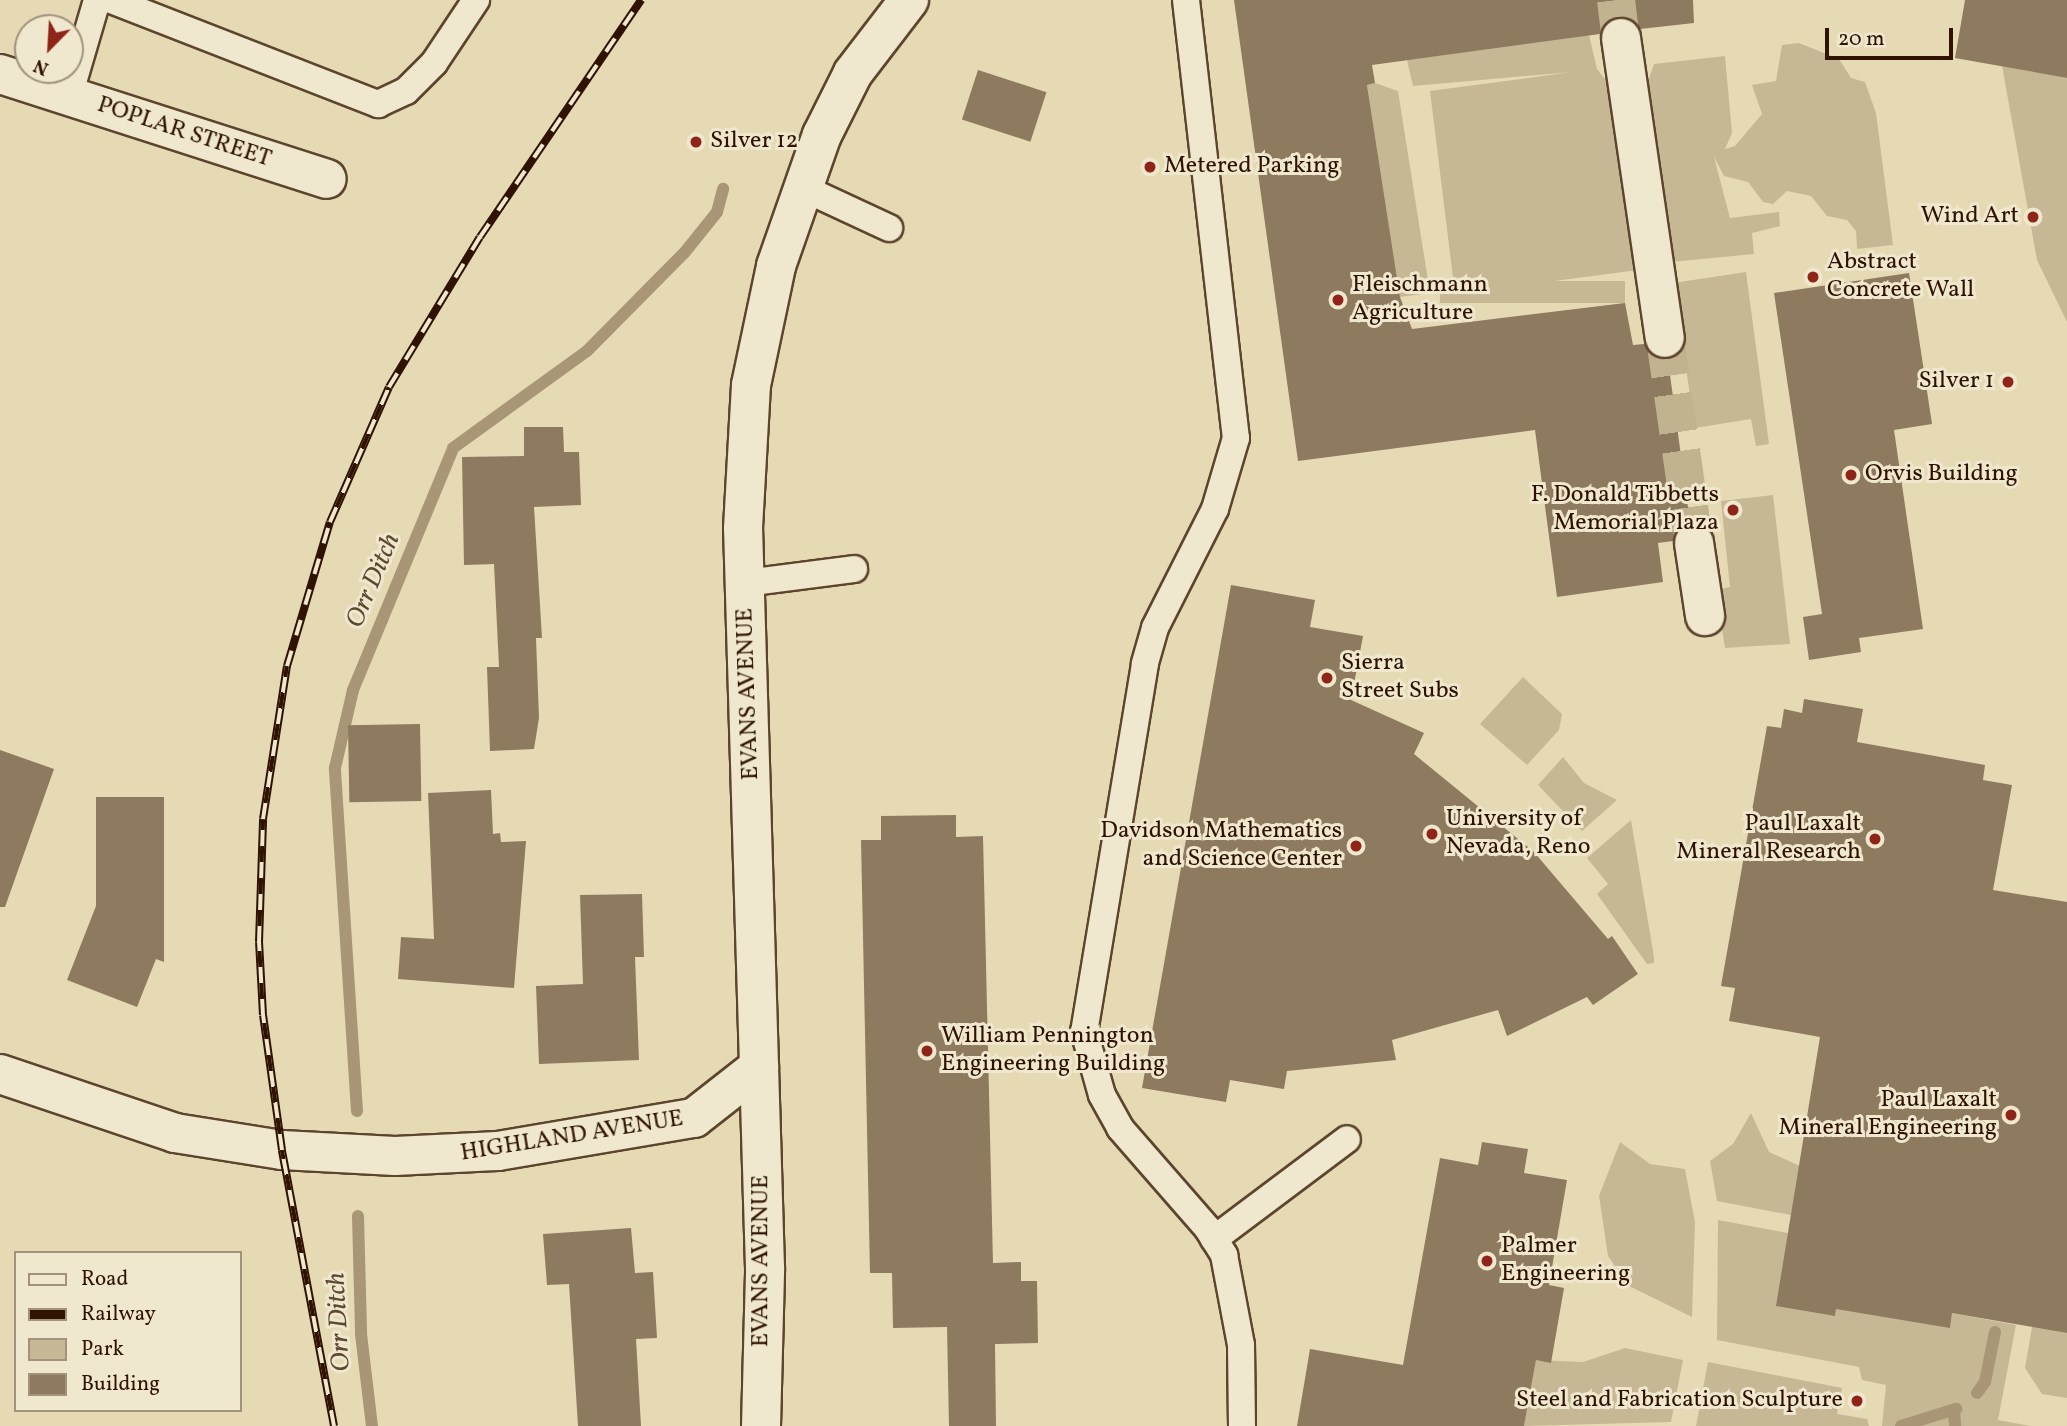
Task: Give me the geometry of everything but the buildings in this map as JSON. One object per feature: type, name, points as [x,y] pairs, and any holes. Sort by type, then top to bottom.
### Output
[{"type":"street","name":"EVANS AVENUE","points":[[761,1426],[765,1268],[744,479],[751,385],[768,296],[803,188],[853,73],[909,0]]},
{"type":"street","points":[[1621,37],[1665,338]]},
{"type":"street","name":"POPLAR STREET","points":[[0,74],[327,179]]},
{"type":"street","points":[[1694,543],[1705,616]]},
{"type":"street","name":"HIGHLAND AVENUE","points":[[0,1074],[175,1133],[282,1150],[395,1156],[498,1151],[694,1118],[759,1067]]},
{"type":"lane","points":[[69,96],[97,0]]},
{"type":"lane","points":[[111,0],[378,104],[406,91],[433,63],[476,0]]},
{"type":"lane","points":[[1186,0],[1236,438],[1214,509],[1155,628],[1145,664],[1084,1031],[1102,1095],[1120,1128],[1214,1239],[1235,1296],[1242,1426]]},
{"type":"lane","points":[[803,188],[889,228]]},
{"type":"lane","points":[[746,583],[854,569]]},
{"type":"lane","points":[[1214,1239],[1347,1139]]},
{"type":"green space","points":[[1589,35],[1597,69],[1616,93],[1638,270],[1455,294],[1430,91],[1572,72],[1413,86],[1407,60]]},
{"type":"green space","points":[[1799,43],[1839,59],[1851,78],[1865,82],[1876,113],[1893,245],[1857,249],[1856,231],[1847,220],[1827,216],[1811,196],[1787,191],[1773,204],[1763,202],[1748,182],[1724,176],[1714,157],[1730,218],[1779,212],[1780,226],[1752,233],[1754,254],[1671,262],[1645,90],[1654,64],[1725,56],[1732,133],[1725,149],[1735,146],[1762,114],[1752,85],[1776,81],[1782,45]]},
{"type":"green space","points":[[2002,66],[2067,78],[2067,322],[2037,260]]},
{"type":"green space","points":[[1375,83],[1398,91],[1430,293],[1400,297],[1367,85]]},
{"type":"green space","points":[[1746,272],[1769,444],[1756,446],[1751,419],[1695,428],[1673,283]]},
{"type":"green space","points":[[1440,281],[1625,281],[1625,303],[1440,303]]},
{"type":"green space","points":[[1773,495],[1790,644],[1725,648],[1716,590],[1730,587],[1721,501]]},
{"type":"green space","points":[[1523,677],[1562,714],[1559,730],[1527,765],[1480,724]]},
{"type":"green space","points":[[1563,757],[1584,783],[1617,800],[1582,831],[1538,785]]},
{"type":"green space","points":[[1631,820],[1654,957],[1654,963],[1647,964],[1597,894],[1608,884],[1587,858]]},
{"type":"green space","points":[[1751,1113],[1769,1152],[1800,1166],[1791,1215],[1717,1201],[1710,1161],[1733,1144]]},
{"type":"green space","points":[[1620,1142],[1650,1164],[1685,1169],[1695,1222],[1692,1317],[1629,1286],[1608,1256],[1599,1196]]},
{"type":"green space","points":[[1718,1220],[1788,1233],[1835,1316],[1836,1308],[1950,1327],[1952,1313],[2016,1325],[1998,1420],[2030,1426],[1882,1426],[1886,1385],[1862,1380],[1859,1367],[1717,1340]]},
{"type":"green space","points":[[2032,1327],[2067,1333],[2067,1398],[2042,1394],[2025,1368]]},
{"type":"green space","points":[[1625,1348],[1683,1360],[1671,1422],[1524,1426],[1536,1360],[1583,1362]]},
{"type":"green space","points":[[1708,1362],[1842,1388],[1837,1414],[1867,1419],[1869,1426],[1696,1426]]},
{"type":"waterway","name":"Orr Ditch","points":[[357,1111],[335,768],[353,690],[453,448],[587,351],[685,252],[717,212],[723,189]]},
{"type":"waterway","name":"Orr Ditch","points":[[358,1216],[361,1334],[372,1426]]},
{"type":"waterway","points":[[1977,1393],[1985,1382],[1995,1332]]},
{"type":"waterway","points":[[1901,1426],[1956,1409]]},
{"type":"waterway","points":[[1954,1410],[1955,1426]]},
{"type":"tunnel","points":[[1616,0],[1621,38]]},
{"type":"tunnel","points":[[1665,338],[1694,543]]},
{"type":"railway","points":[[334,1426],[282,1150],[263,1015],[259,942],[263,819],[287,666],[330,522],[389,387],[480,237],[641,0]]},
{"type":"place","name":"Silver 12","points":[[696,142]]},
{"type":"place","name":"Metered Parking","points":[[1150,167]]},
{"type":"place","name":"Wind Art","points":[[2033,217]]},
{"type":"place","name":"Abstract Concrete Wall","points":[[1813,277]]},
{"type":"place","name":"Fleischmann Agriculture","points":[[1338,300]]},
{"type":"place","name":"Silver 1","points":[[2008,382]]},
{"type":"place","name":"Orvis Building","points":[[1851,475]]},
{"type":"place","name":"F. Donald Tibbetts Memorial Plaza","points":[[1733,510]]},
{"type":"place","name":"Sierra Street Subs","points":[[1327,678]]},
{"type":"place","name":"University of Nevada, Reno","points":[[1432,834]]},
{"type":"place","name":"Paul Laxalt Mineral Research","points":[[1875,839]]},
{"type":"place","name":"Davidson Mathematics and Science Center","points":[[1356,846]]},
{"type":"place","name":"William Pennington Engineering Building","points":[[927,1051]]},
{"type":"place","name":"Paul Laxalt Mineral Engineering","points":[[2011,1115]]},
{"type":"place","name":"Palmer Engineering","points":[[1487,1261]]},
{"type":"place","name":"Steel and Fabrication Sculpture","points":[[1857,1401]]}]
